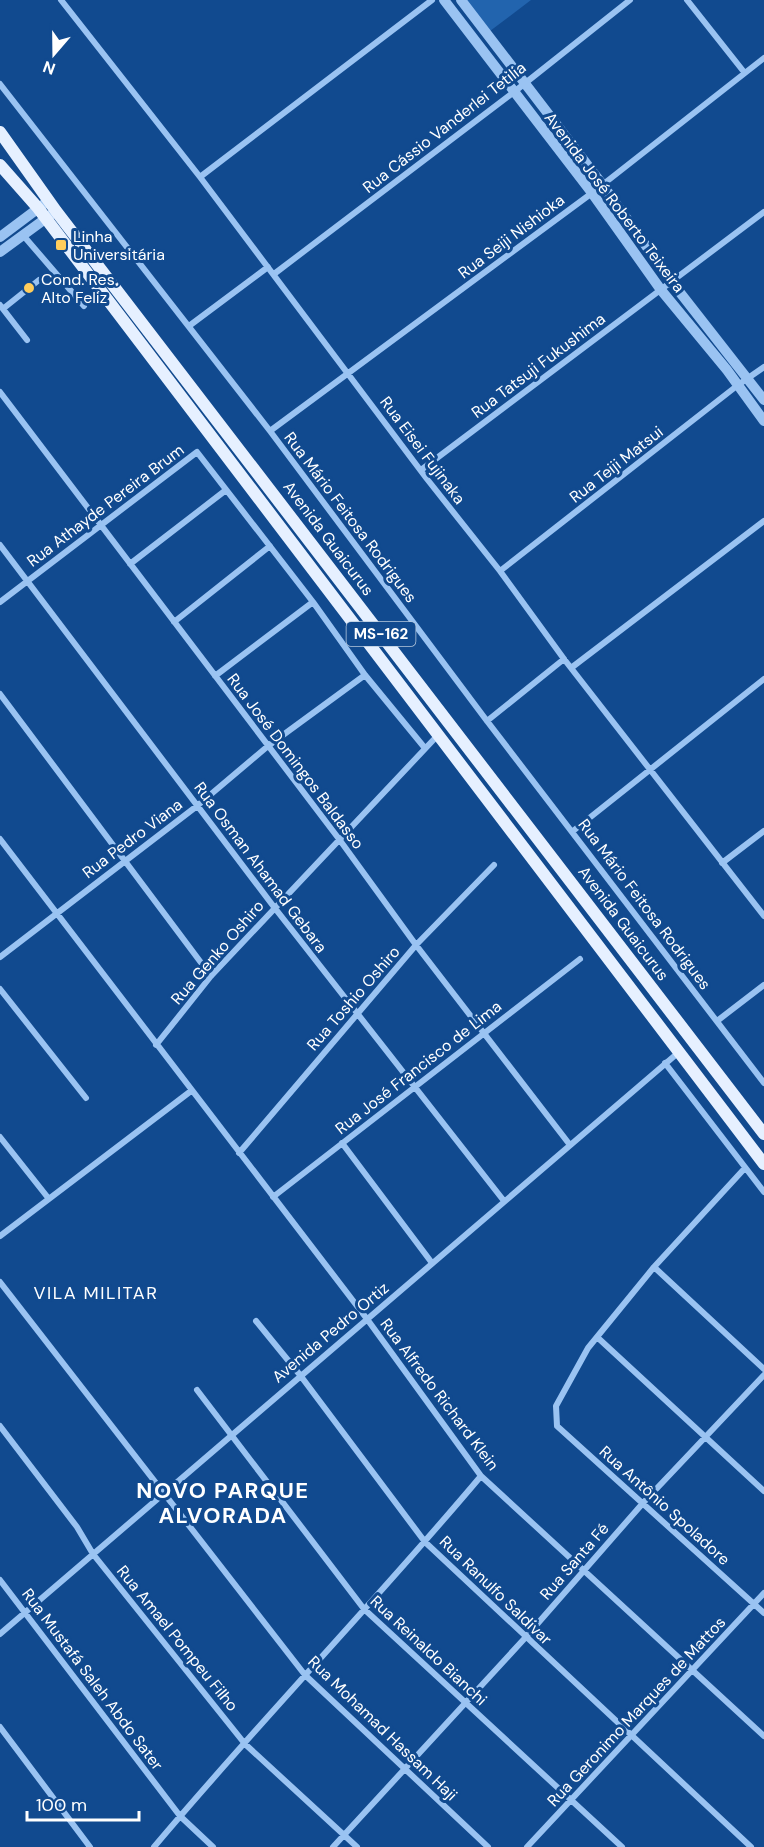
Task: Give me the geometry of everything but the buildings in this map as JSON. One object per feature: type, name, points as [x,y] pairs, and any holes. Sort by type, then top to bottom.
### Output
[{"type":"main road","name":"Avenida Guaicurus","points":[[0,132],[47,210],[438,735],[764,1164]]},
{"type":"main road","name":"Avenida Guaicurus","points":[[0,165],[47,210],[764,1134]]},
{"type":"street","name":"Rua Eisei Fujinaka","points":[[61,0],[200,177],[500,571],[564,659],[764,916]]},
{"type":"street","points":[[200,177],[432,0]]},
{"type":"street","name":"Avenida José Roberto Teixeira","points":[[444,0],[592,193],[661,290],[764,421]]},
{"type":"street","name":"Avenida José Roberto Teixeira","points":[[461,0],[602,184],[671,282],[764,400]]},
{"type":"street","name":"Rua Cássio Vanderlei Tetilia","points":[[274,274],[514,92],[630,0]]},
{"type":"street","points":[[687,0],[744,72]]},
{"type":"street","name":"Rua Seiji Nishioka","points":[[270,431],[592,193],[764,58]]},
{"type":"street","name":"Rua Mário Feitosa Rodrigues","points":[[0,84],[270,431],[487,721],[764,1083]]},
{"type":"street","points":[[0,252],[19,230],[47,210]]},
{"type":"street","name":"Rua Tatsuji Fukushima","points":[[421,470],[764,212]]},
{"type":"street","points":[[0,237],[19,230]]},
{"type":"street","points":[[19,230],[84,306]]},
{"type":"street","points":[[189,326],[268,267]]},
{"type":"street","points":[[27,340],[2,306],[39,280]]},
{"type":"street","name":"Rua Teiji Matsui","points":[[500,571],[764,367]]},
{"type":"street","name":"Rua José Domingos Baldasso","points":[[0,392],[339,839],[416,945],[570,1145]]},
{"type":"street","name":"Rua Athayde Pereira Brum","points":[[0,602],[197,452],[226,490]]},
{"type":"street","points":[[130,564],[226,490],[313,602],[365,675],[424,747]]},
{"type":"street","points":[[571,668],[764,521]]},
{"type":"street","name":"Rua Osman Ahamad Gebara","points":[[0,545],[274,908],[504,1202]]},
{"type":"street","points":[[174,622],[270,546]]},
{"type":"street","points":[[215,676],[313,602]]},
{"type":"street","points":[[487,721],[564,659]]},
{"type":"street","name":"Rua Pedro Viana","points":[[0,957],[197,806],[268,746],[365,675]]},
{"type":"street","points":[[573,831],[764,679]]},
{"type":"street","points":[[0,694],[211,976]]},
{"type":"street","name":"Rua Genko Oshiro","points":[[156,1045],[211,976],[424,747],[438,735]]},
{"type":"street","points":[[722,863],[764,831]]},
{"type":"street","points":[[0,839],[56,913]]},
{"type":"street","name":"Rua Toshio Oshiro","points":[[239,1153],[416,945],[494,865]]},
{"type":"street","name":"Rua Alfredo Richard Klein","points":[[56,913],[367,1319],[481,1476],[764,1736]]},
{"type":"street","name":"Rua José Francisco de Lima","points":[[273,1197],[580,959]]},
{"type":"street","points":[[717,1021],[764,985]]},
{"type":"street","points":[[0,989],[86,1098]]},
{"type":"street","name":"Avenida Pedro Ortiz","points":[[0,1634],[679,1052]]},
{"type":"street","points":[[665,1063],[764,1192]]},
{"type":"street","points":[[0,1236],[191,1091]]},
{"type":"street","points":[[0,1137],[49,1199]]},
{"type":"street","points":[[342,1143],[432,1263]]},
{"type":"street","points":[[745,1168],[654,1267],[597,1338],[764,1491]]},
{"type":"street","points":[[654,1267],[764,1369]]},
{"type":"street","name":"Rua Mohamad Hassam Haji","points":[[0,1282],[305,1675],[488,1847]]},
{"type":"street","name":"Rua Ranulfo Saldivar","points":[[256,1321],[300,1375],[425,1542],[751,1847]]},
{"type":"street","name":"Rua Antônio Spoladore","points":[[597,1338],[588,1348],[556,1406],[557,1426],[764,1613]]},
{"type":"street","name":"Rua Santa Fé","points":[[333,1847],[525,1638],[643,1503],[764,1375]]},
{"type":"street","name":"Rua Reinaldo Bianchi","points":[[197,1390],[364,1609],[622,1847]]},
{"type":"street","name":"Rua Amael Pompeu Filho","points":[[0,1426],[77,1527],[93,1554],[244,1744],[357,1847]]},
{"type":"street","points":[[154,1847],[481,1476]]},
{"type":"street","name":"Rua Mustafá Saleh Abdo Sater","points":[[0,1580],[180,1816],[213,1847]]},
{"type":"street","name":"Rua Geronimo Marques de Mattos","points":[[527,1847],[764,1593]]},
{"type":"street","points":[[0,1728],[90,1847]]},
{"type":"shaded area","points":[[466,0],[531,0],[490,31]]},
{"type":"place","name":"Linha Universitária","points":[[61,245]]},
{"type":"place","name":"Cond. Res. Alto Feliz","points":[[29,288]]},
{"type":"district","name":"VILA MILITAR","points":[[96,1293]]},
{"type":"district","name":"NOVO PARQUE ALVORADA","points":[[223,1502]]}]
